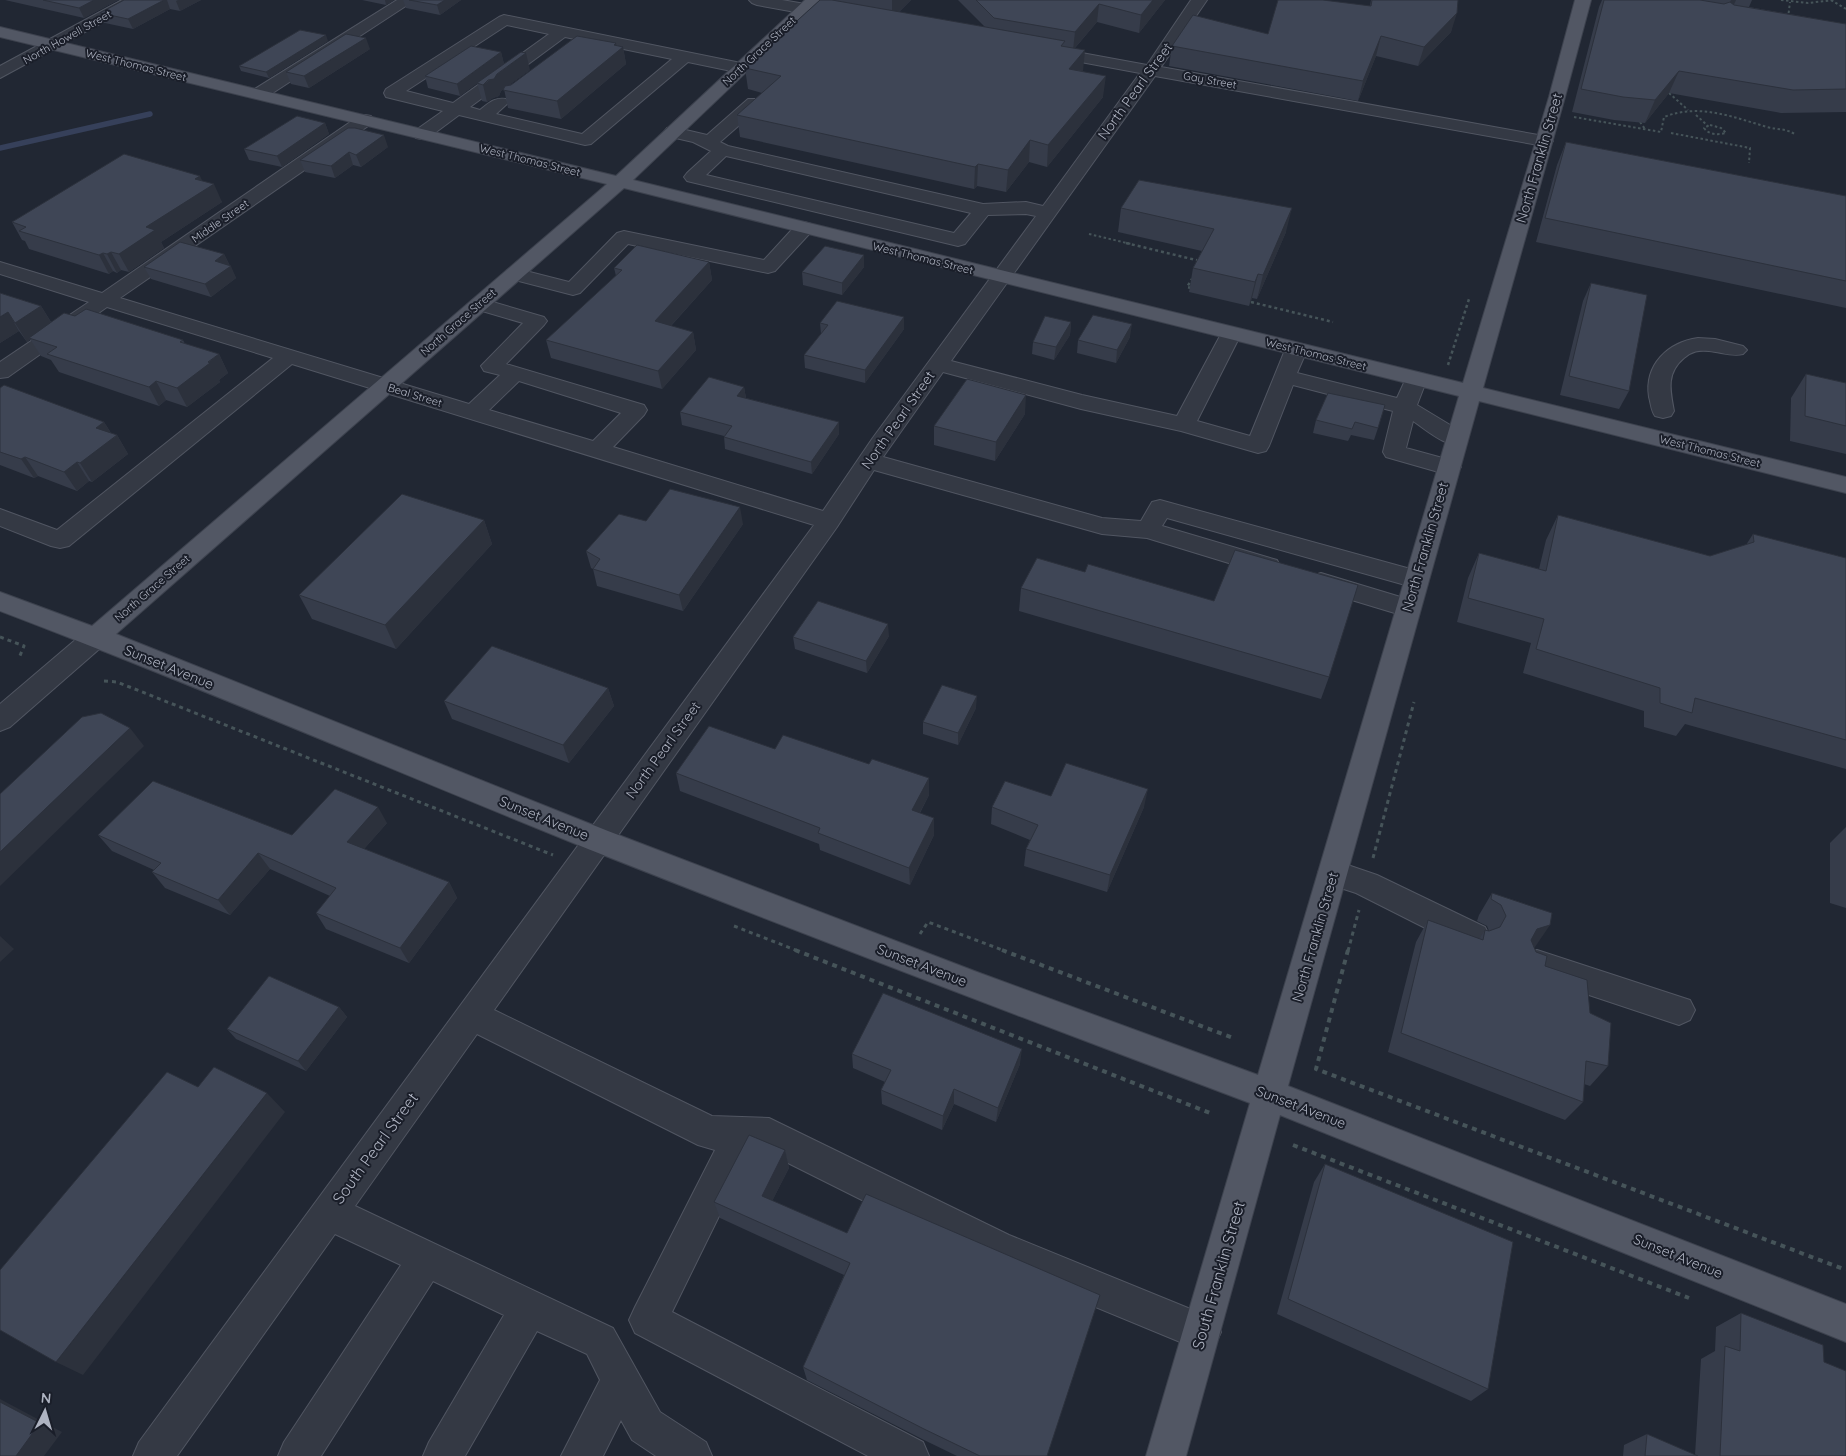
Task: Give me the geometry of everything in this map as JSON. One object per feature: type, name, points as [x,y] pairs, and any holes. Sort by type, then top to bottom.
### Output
[{"type":"main road","name":"North Franklin Street","points":[[1270,1095],[1448,467],[1543,146],[1583,0]]},
{"type":"main road","name":"North Grace Street","points":[[96,637],[620,182],[809,4]]},
{"type":"main road","name":"West Thomas Street","points":[[0,32],[620,182],[1846,485]]},
{"type":"main road","name":"Sunset Avenue","points":[[0,601],[96,637],[598,840],[961,980],[1270,1095],[1846,1323]]},
{"type":"main road","name":"South Franklin Street","points":[[1166,1456],[1270,1095]]},
{"type":"street","name":"North Howell Street","points":[[0,73],[133,0]]},
{"type":"street","points":[[259,94],[407,0]]},
{"type":"street","points":[[757,0],[809,4],[853,17]]},
{"type":"street","name":"North Pearl Street","points":[[598,840],[829,521],[937,364],[1151,70],[1199,0]]},
{"type":"street","points":[[684,57],[585,140],[392,93],[504,20],[741,68]]},
{"type":"street","points":[[422,134],[562,32]]},
{"type":"street","points":[[574,48],[589,38]]},
{"type":"street","name":"Gay Street","points":[[1038,50],[1543,146],[1560,154]]},
{"type":"street","points":[[483,116],[508,97]]},
{"type":"street","points":[[754,103],[715,147],[693,177],[958,240]]},
{"type":"street","name":"Middle Street","points":[[0,372],[366,120]]},
{"type":"street","points":[[673,132],[699,138],[715,147],[983,210],[1026,208],[1047,213]]},
{"type":"street","points":[[778,222],[797,202]]},
{"type":"street","points":[[941,262],[983,210]]},
{"type":"street","points":[[514,274],[573,288],[624,237],[768,267],[804,228]]},
{"type":"street","name":"Beal Street","points":[[0,268],[829,521]]},
{"type":"street","points":[[480,304],[537,321],[492,366],[636,410],[598,450]]},
{"type":"street","points":[[1184,425],[1231,334]]},
{"type":"street","points":[[1663,411],[1659,387],[1663,366],[1681,349],[1692,345],[1706,344],[1736,350]]},
{"type":"street","points":[[937,364],[1081,402],[1184,425],[1258,446],[1296,350]]},
{"type":"street","points":[[0,517],[60,540],[289,356]]},
{"type":"street","points":[[1341,391],[1352,363]]},
{"type":"street","points":[[473,412],[516,373]]},
{"type":"street","points":[[1286,377],[1405,407],[1457,439]]},
{"type":"street","points":[[1416,379],[1405,407],[1394,452],[1448,467]]},
{"type":"street","points":[[869,461],[1102,526],[1148,530],[1408,608]]},
{"type":"street","points":[[1148,530],[1160,508],[1416,579]]},
{"type":"street","points":[[0,720],[96,637]]},
{"type":"street","name":"South Pearl Street","points":[[153,1456],[598,840]]},
{"type":"street","points":[[1333,873],[1366,884],[1474,937]]},
{"type":"street","points":[[1533,962],[1678,1010]]},
{"type":"street","points":[[471,1016],[710,1133],[769,1135],[997,1248],[1202,1332]]},
{"type":"street","points":[[741,1134],[648,1320],[909,1456]]},
{"type":"street","points":[[329,1212],[600,1342],[646,1426],[692,1456]]},
{"type":"street","points":[[298,1456],[426,1259]]},
{"type":"street","points":[[443,1456],[528,1308]]},
{"type":"street","points":[[580,1456],[621,1380]]},
{"type":"path","points":[[1781,0],[1808,3],[1832,0],[1846,9]]},
{"type":"path","points":[[1788,21],[1790,1]]},
{"type":"path","points":[[1669,93],[1688,110]]},
{"type":"path","points":[[1567,115],[1661,132],[1664,116],[1673,112],[1688,110],[1743,119],[1766,127],[1787,128],[1796,135]]},
{"type":"path","points":[[1583,118],[1584,114]]},
{"type":"path","points":[[1696,115],[1708,126],[1724,129],[1725,134],[1719,135]]},
{"type":"path","points":[[1613,124],[1614,120]]},
{"type":"path","points":[[1640,122],[1645,129]]},
{"type":"path","points":[[1708,126],[1704,128],[1707,132],[1719,135],[1731,144]]},
{"type":"path","points":[[1671,134],[1750,148],[1749,163]]},
{"type":"path","points":[[1088,234],[1202,262]]},
{"type":"path","points":[[1191,288],[1187,287],[1192,279]]},
{"type":"path","points":[[1446,370],[1469,299]]},
{"type":"path","points":[[1251,302],[1333,322]]},
{"type":"path","points":[[0,637],[24,646],[18,658]]},
{"type":"path","points":[[1416,696],[1316,1068],[1668,1200],[1846,1270]]},
{"type":"path","points":[[917,938],[928,922],[1233,1038]]},
{"type":"path","points":[[1293,1145],[1698,1302]]},
{"type":"building","points":[[43,0],[94,0],[79,8]]},
{"type":"building","points":[[124,0],[164,0],[128,19],[100,13]]},
{"type":"building","points":[[409,0],[445,0],[437,5]]},
{"type":"building","points":[[820,0],[832,0],[1065,41],[1061,46],[1085,50],[1069,69],[1106,76],[1048,145],[1030,140],[1008,170],[978,164],[975,167],[737,115],[781,76],[745,68]]},
{"type":"building","points":[[976,0],[1153,0],[1141,15],[1099,4],[1075,32],[994,18]]},
{"type":"building","points":[[1278,0],[1323,0],[1371,6],[1372,0],[1458,0],[1457,13],[1424,47],[1381,36],[1363,81],[1172,46],[1193,15],[1268,34]]},
{"type":"building","points":[[1604,0],[1700,0],[1724,4],[1730,2],[1734,5],[1846,24],[1846,89],[1793,90],[1679,71],[1655,100],[1623,97],[1581,89]]},
{"type":"building","points":[[300,30],[326,35],[266,72],[239,66]]},
{"type":"building","points":[[346,34],[366,38],[304,76],[286,72]]},
{"type":"building","points":[[577,36],[616,43],[614,45],[623,47],[557,101],[503,90],[505,86],[511,85]]},
{"type":"building","points":[[471,46],[501,52],[457,84],[425,76]]},
{"type":"building","points":[[521,52],[526,53],[497,74],[494,79],[488,80],[483,85],[477,83]]},
{"type":"building","points":[[297,116],[325,123],[277,156],[244,149]]},
{"type":"building","points":[[348,128],[384,135],[356,155],[349,152],[331,166],[300,160]]},
{"type":"building","points":[[1566,142],[1846,196],[1846,281],[1545,218]]},
{"type":"building","points":[[124,154],[200,176],[195,179],[214,184],[146,227],[155,230],[119,254],[111,252],[99,255],[19,231],[26,227],[12,222]]},
{"type":"building","points":[[1139,180],[1292,208],[1263,275],[1258,274],[1255,282],[1193,268],[1214,229],[1121,208]]},
{"type":"building","points":[[180,242],[224,254],[215,261],[231,266],[205,284],[144,267]]},
{"type":"building","points":[[637,245],[709,262],[655,321],[693,332],[658,371],[546,340],[622,270],[614,268]]},
{"type":"building","points":[[825,246],[864,255],[842,283],[802,272]]},
{"type":"building","points":[[1591,283],[1647,295],[1629,391],[1569,376]]},
{"type":"building","points":[[0,293],[41,306],[15,323],[8,312],[0,317]]},
{"type":"building","points":[[837,301],[904,317],[865,370],[804,355],[828,325],[820,323]]},
{"type":"building","points":[[86,309],[183,340],[180,342],[219,354],[177,388],[156,381],[149,387],[47,354],[57,347],[29,338],[64,313],[75,316]]},
{"type":"building","points":[[1093,315],[1132,324],[1117,350],[1078,340]]},
{"type":"building","points":[[1045,316],[1071,322],[1056,347],[1033,342]]},
{"type":"building","points":[[1806,374],[1846,383],[1846,426],[1805,416]]},
{"type":"building","points":[[709,377],[744,387],[737,396],[839,422],[811,462],[724,437],[732,426],[680,412]]},
{"type":"building","points":[[967,379],[1026,395],[996,442],[934,426]]},
{"type":"building","points":[[4,385],[104,422],[96,428],[117,435],[80,463],[77,462],[64,472],[25,457],[21,459],[0,452],[0,388]]},
{"type":"building","points":[[1328,393],[1385,405],[1378,428],[1355,422],[1352,429],[1316,420]]},
{"type":"building","points":[[670,489],[740,507],[679,595],[593,569],[600,559],[586,551],[619,514],[646,521]]},
{"type":"building","points":[[402,494],[484,520],[385,625],[299,595]]},
{"type":"building","points":[[1558,515],[1710,556],[1754,542],[1753,534],[1846,558],[1846,740],[1695,698],[1692,713],[1660,703],[1660,688],[1536,649],[1544,619],[1468,598],[1479,553],[1546,571]]},
{"type":"building","points":[[1235,550],[1358,585],[1329,677],[1021,588],[1037,558],[1085,572],[1088,564],[1214,601]]},
{"type":"building","points":[[818,601],[888,624],[866,661],[793,637]]},
{"type":"building","points":[[492,646],[608,688],[563,745],[444,701]]},
{"type":"building","points":[[942,685],[977,696],[958,733],[923,722]]},
{"type":"building","points":[[101,713],[130,728],[0,852],[0,794],[82,717]]},
{"type":"building","points":[[709,726],[775,749],[783,735],[869,764],[872,759],[929,778],[912,810],[934,818],[909,868],[818,833],[820,828],[676,773]]},
{"type":"building","points":[[1066,763],[1148,789],[1110,875],[1026,849],[1038,825],[992,807],[1005,781],[1051,796]]},
{"type":"building","points":[[153,781],[292,835],[335,789],[378,807],[347,842],[449,882],[400,948],[316,913],[336,888],[258,853],[218,900],[152,872],[161,863],[98,835]]},
{"type":"building","points":[[1492,893],[1552,913],[1550,925],[1537,929],[1531,940],[1536,952],[1547,956],[1545,966],[1587,980],[1590,1013],[1611,1023],[1608,1066],[1586,1061],[1583,1102],[1401,1033],[1428,920],[1483,940],[1485,930],[1489,931],[1500,927],[1506,916],[1501,905],[1491,899]]},
{"type":"building","points":[[269,976],[339,1007],[298,1061],[227,1029]]},
{"type":"building","points":[[883,993],[1022,1049],[998,1108],[954,1089],[943,1116],[881,1090],[891,1070],[852,1054]]},
{"type":"building","points":[[214,1067],[267,1093],[56,1362],[0,1330],[0,1270],[167,1072],[198,1087]]},
{"type":"building","points":[[749,1135],[785,1150],[762,1196],[847,1233],[866,1194],[1100,1295],[1047,1456],[980,1456],[803,1367],[850,1263],[714,1202]]},
{"type":"building","points":[[1325,1164],[1513,1242],[1488,1389],[1288,1299]]},
{"type":"building","points":[[1741,1313],[1823,1345],[1824,1362],[1846,1371],[1846,1456],[1720,1456],[1725,1346],[1740,1351]]},
{"type":"building","points":[[0,1402],[40,1423],[16,1456],[0,1456]]},
{"type":"building","points":[[1647,1434],[1698,1456],[1645,1456]]},
{"type":"waterway","points":[[0,148],[150,114]]}]
